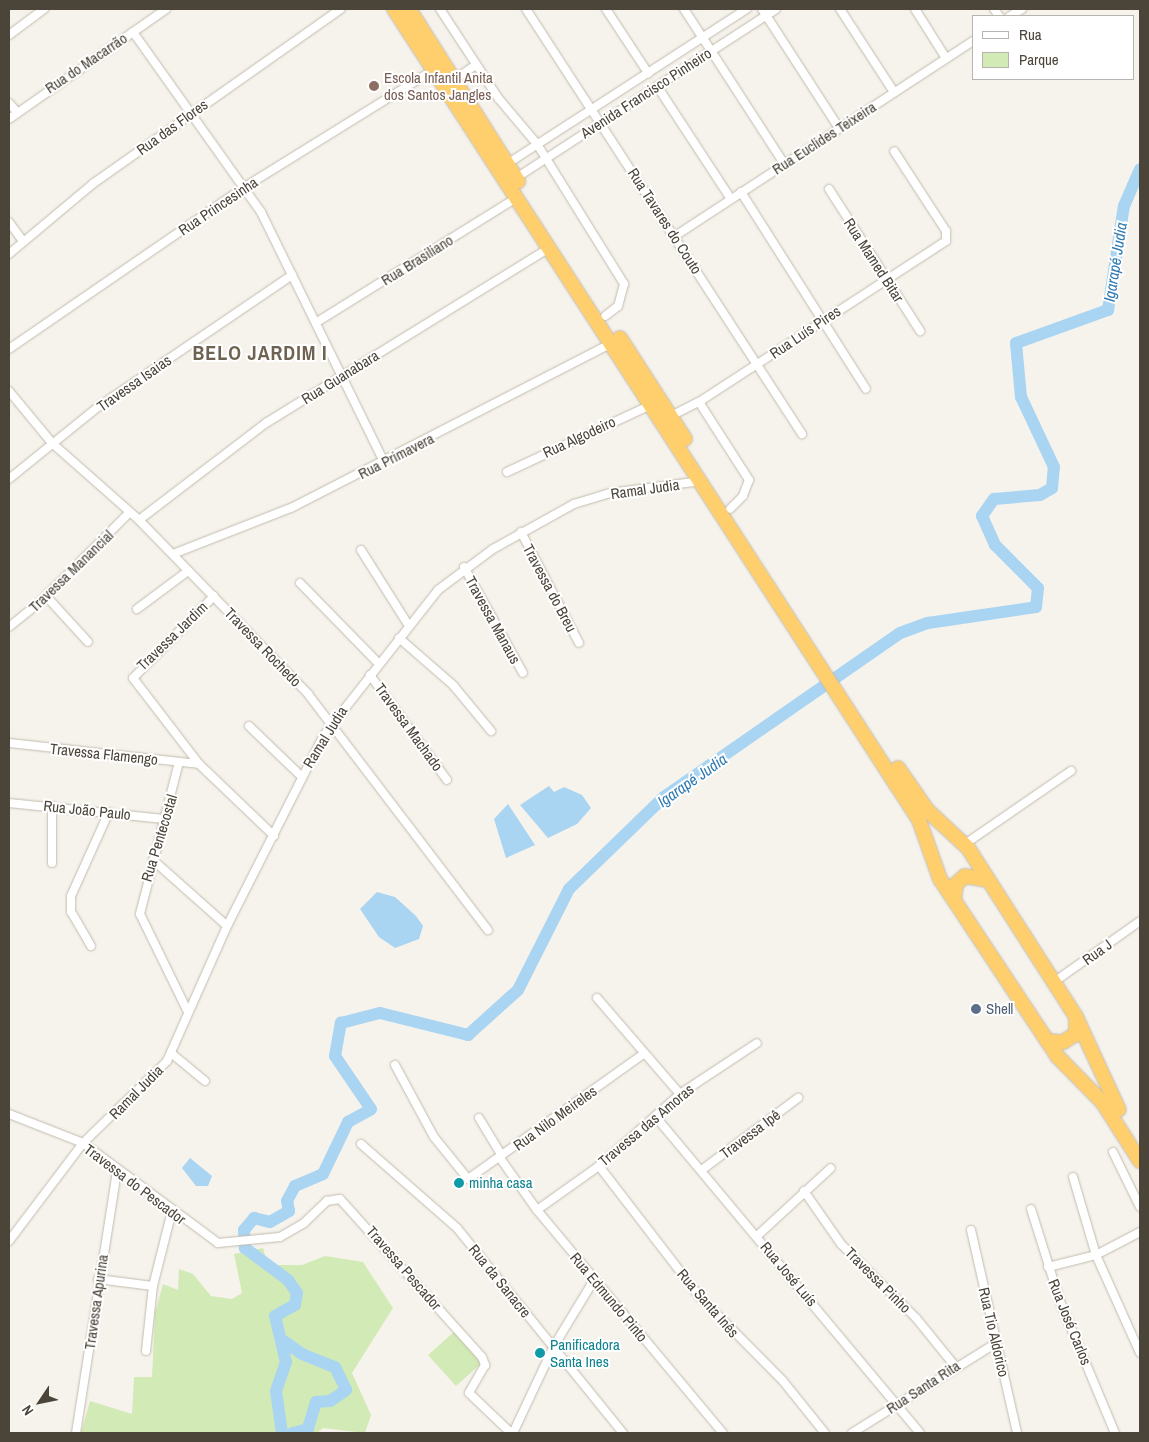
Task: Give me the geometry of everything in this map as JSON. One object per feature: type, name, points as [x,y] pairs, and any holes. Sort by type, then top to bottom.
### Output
[{"type":"highway","points":[[394,9],[433,70],[507,164],[730,509],[813,648]]},
{"type":"highway","points":[[409,9],[455,79],[475,122],[518,197],[651,405],[868,731],[920,820],[935,866],[954,900],[1047,1041],[1103,1103],[1140,1161]]},
{"type":"highway","points":[[416,45],[422,38],[429,38]]},
{"type":"highway","points":[[868,731],[928,811],[964,844],[988,880],[1076,1017],[1110,1096],[1140,1145]]},
{"type":"highway","points":[[954,900],[956,884],[965,876],[988,880]]},
{"type":"highway","points":[[1047,1041],[1063,1042],[1076,1034],[1076,1017]]},
{"type":"street","points":[[9,35],[44,9]]},
{"type":"street","name":"Rua do Macarrão","points":[[9,119],[166,9]]},
{"type":"street","name":"Rua das Flores","points":[[9,254],[23,241],[189,114],[341,9]]},
{"type":"street","points":[[440,9],[476,65],[537,144],[624,284],[618,306],[605,316]]},
{"type":"street","name":"Rua Tavares do Couto","points":[[526,9],[802,434]]},
{"type":"street","points":[[606,9],[648,73]]},
{"type":"street","points":[[684,9],[785,164]]},
{"type":"street","name":"Avenida Francisco Pinheiro","points":[[507,164],[747,9]]},
{"type":"street","name":"Avenida Francisco Pinheiro","points":[[516,178],[711,51],[764,12],[776,9]]},
{"type":"street","points":[[840,9],[894,92]]},
{"type":"street","points":[[915,9],[946,58]]},
{"type":"street","points":[[764,12],[839,128]]},
{"type":"street","points":[[133,32],[189,114],[261,212],[317,322],[383,460]]},
{"type":"street","name":"Rua Euclides Teixeira","points":[[675,236],[972,42]]},
{"type":"street","points":[[455,79],[476,65]]},
{"type":"street","name":"Rua Princesinha","points":[[9,349],[243,188],[433,70]]},
{"type":"street","points":[[657,86],[731,199]]},
{"type":"street","points":[[9,103],[17,112]]},
{"type":"street","name":"Rua Luís Pires","points":[[671,416],[699,402],[821,320],[938,246],[948,233],[894,151]]},
{"type":"street","name":"Rua Mamed Bitar","points":[[829,189],[920,331]]},
{"type":"street","points":[[741,192],[866,389]]},
{"type":"street","name":"Rua Brasiliano","points":[[317,322],[518,197]]},
{"type":"street","points":[[9,222],[23,241]]},
{"type":"street","name":"Rua Guanabara","points":[[139,520],[266,423],[551,247]]},
{"type":"street","name":"Travessa Isaias","points":[[9,479],[52,443],[292,274]]},
{"type":"street","name":"Rua Primavera","points":[[173,554],[293,507],[612,343]]},
{"type":"street","name":"Travessa Rochedo","points":[[9,391],[52,443],[139,520],[214,596],[332,722],[409,832],[488,930]]},
{"type":"street","points":[[699,402],[749,480],[743,496],[730,509]]},
{"type":"street","name":"Rua Algodeiro","points":[[507,472],[651,405]]},
{"type":"street","name":"Ramal Judia","points":[[9,1241],[83,1143],[171,1053],[227,926],[274,836],[301,776],[332,722],[409,626],[464,567],[520,532],[597,496],[703,481]]},
{"type":"street","name":"Travessa Manancial","points":[[9,626],[46,596],[130,512]]},
{"type":"street","name":"Travessa do Breu","points":[[520,532],[580,643]]},
{"type":"street","points":[[361,550],[409,626]]},
{"type":"street","name":"Travessa Manaus","points":[[464,567],[523,674]]},
{"type":"street","points":[[137,609],[188,571]]},
{"type":"street","points":[[300,583],[378,663]]},
{"type":"street","points":[[46,596],[88,642]]},
{"type":"street","name":"Travessa Jardim","points":[[199,764],[133,678],[214,596]]},
{"type":"street","points":[[399,638],[452,685],[491,731]]},
{"type":"street","name":"Travessa Machado","points":[[370,675],[447,780]]},
{"type":"street","points":[[249,726],[301,776]]},
{"type":"street","name":"Travessa Flamengo","points":[[9,743],[199,764]]},
{"type":"street","name":"Rua Pentecostal","points":[[179,762],[140,914],[188,1012]]},
{"type":"street","points":[[199,764],[274,836]]},
{"type":"street","points":[[964,844],[1071,771]]},
{"type":"street","name":"Rua João Paulo","points":[[9,803],[164,818]]},
{"type":"street","points":[[52,806],[52,863]]},
{"type":"street","points":[[91,946],[71,912],[71,896],[108,812]]},
{"type":"street","points":[[153,860],[227,926]]},
{"type":"street","name":"Rua J","points":[[1054,982],[1140,921]]},
{"type":"street","points":[[597,998],[643,1054],[680,1094]]},
{"type":"street","name":"Travessa das Amoras","points":[[537,1210],[599,1166],[680,1094],[757,1043]]},
{"type":"street","points":[[171,1053],[205,1081]]},
{"type":"street","name":"Rua Nilo Meireles","points":[[395,1066],[434,1137],[465,1178],[501,1157],[643,1054]]},
{"type":"street","name":"Travessa Ipê","points":[[703,1169],[798,1098]]},
{"type":"street","name":"Travessa do Pescador","points":[[9,1114],[83,1143],[212,1241],[230,1244]]},
{"type":"street","name":"Rua José Luís","points":[[655,1116],[703,1169],[920,1433]]},
{"type":"street","name":"Rua Edmundo Pinto","points":[[479,1118],[501,1157],[537,1210],[723,1433]]},
{"type":"street","name":"Rua da Sanacre","points":[[361,1144],[457,1228],[624,1433]]},
{"type":"street","points":[[1113,1152],[1140,1207]]},
{"type":"street","name":"Rua Santa Inês","points":[[599,1166],[700,1297],[783,1381],[826,1433]]},
{"type":"street","points":[[757,1236],[804,1190],[831,1168]]},
{"type":"street","name":"Travessa Apurina","points":[[76,1433],[98,1279],[117,1170]]},
{"type":"street","points":[[1073,1177],[1096,1255],[1140,1352]]},
{"type":"street","name":"Travessa Pinho","points":[[804,1190],[854,1259],[916,1318],[955,1366]]},
{"type":"street","name":"Travessa Pescador","points":[[230,1244],[257,1243],[288,1234],[327,1201],[340,1199],[482,1357],[485,1365],[469,1393],[512,1433]]},
{"type":"street","name":"Rua José Carlos","points":[[1031,1209],[1048,1267],[1115,1433]]},
{"type":"street","points":[[146,1351],[153,1286],[172,1212]]},
{"type":"street","name":"Rua Tio Aldorico","points":[[971,1230],[1017,1433]]},
{"type":"street","points":[[1048,1267],[1096,1255],[1140,1232]]},
{"type":"street","points":[[98,1279],[153,1286]]},
{"type":"street","points":[[512,1433],[554,1346],[594,1280]]},
{"type":"street","name":"Rua Santa Rita","points":[[852,1433],[955,1366],[996,1343]]},
{"type":"green space","points":[[263,1248],[268,1265],[302,1265],[325,1256],[363,1262],[393,1308],[352,1373],[371,1415],[365,1433],[323,1428],[317,1433],[81,1433],[90,1401],[132,1414],[134,1377],[152,1377],[155,1313],[163,1284],[178,1290],[179,1269],[193,1274],[211,1296],[232,1299],[242,1293],[234,1254]]},
{"type":"green space","points":[[455,1331],[483,1362],[456,1386],[428,1355]]},
{"type":"water","points":[[549,786],[554,792],[564,787],[582,795],[591,808],[577,824],[548,838],[520,805]]},
{"type":"water","points":[[508,804],[535,845],[506,858],[494,819]]},
{"type":"water","points":[[377,892],[395,897],[416,916],[423,926],[419,939],[395,948],[379,937],[360,909]]},
{"type":"water","points":[[190,1158],[212,1176],[208,1186],[196,1186],[182,1168]]},
{"type":"waterway","name":"Igarapé Judia","points":[[282,1433],[276,1391],[286,1362],[275,1316],[295,1305],[297,1293],[288,1280],[245,1248],[244,1230],[254,1218],[270,1222],[289,1211],[287,1201],[295,1186],[323,1174],[348,1122],[371,1109],[335,1056],[341,1023],[380,1013],[468,1035],[518,990],[569,889],[664,797],[900,633],[928,623],[1036,607],[1038,588],[995,545],[982,516],[994,499],[1040,495],[1052,488],[1054,467],[1021,397],[1016,343],[1108,310],[1124,206],[1140,169]]},
{"type":"waterway","points":[[284,1341],[302,1354],[335,1367],[346,1390],[330,1401],[316,1402],[308,1429],[293,1433]]},
{"type":"place","name":"Escola Infantil Anita dos Santos Jangles","points":[[374,86]]},
{"type":"place","name":"Shell","points":[[976,1009]]},
{"type":"place","name":"minha casa","points":[[459,1183]]},
{"type":"place","name":"Panificadora Santa Ines","points":[[540,1353]]},
{"type":"district","name":"BELO JARDIM I","points":[[260,352]]}]
